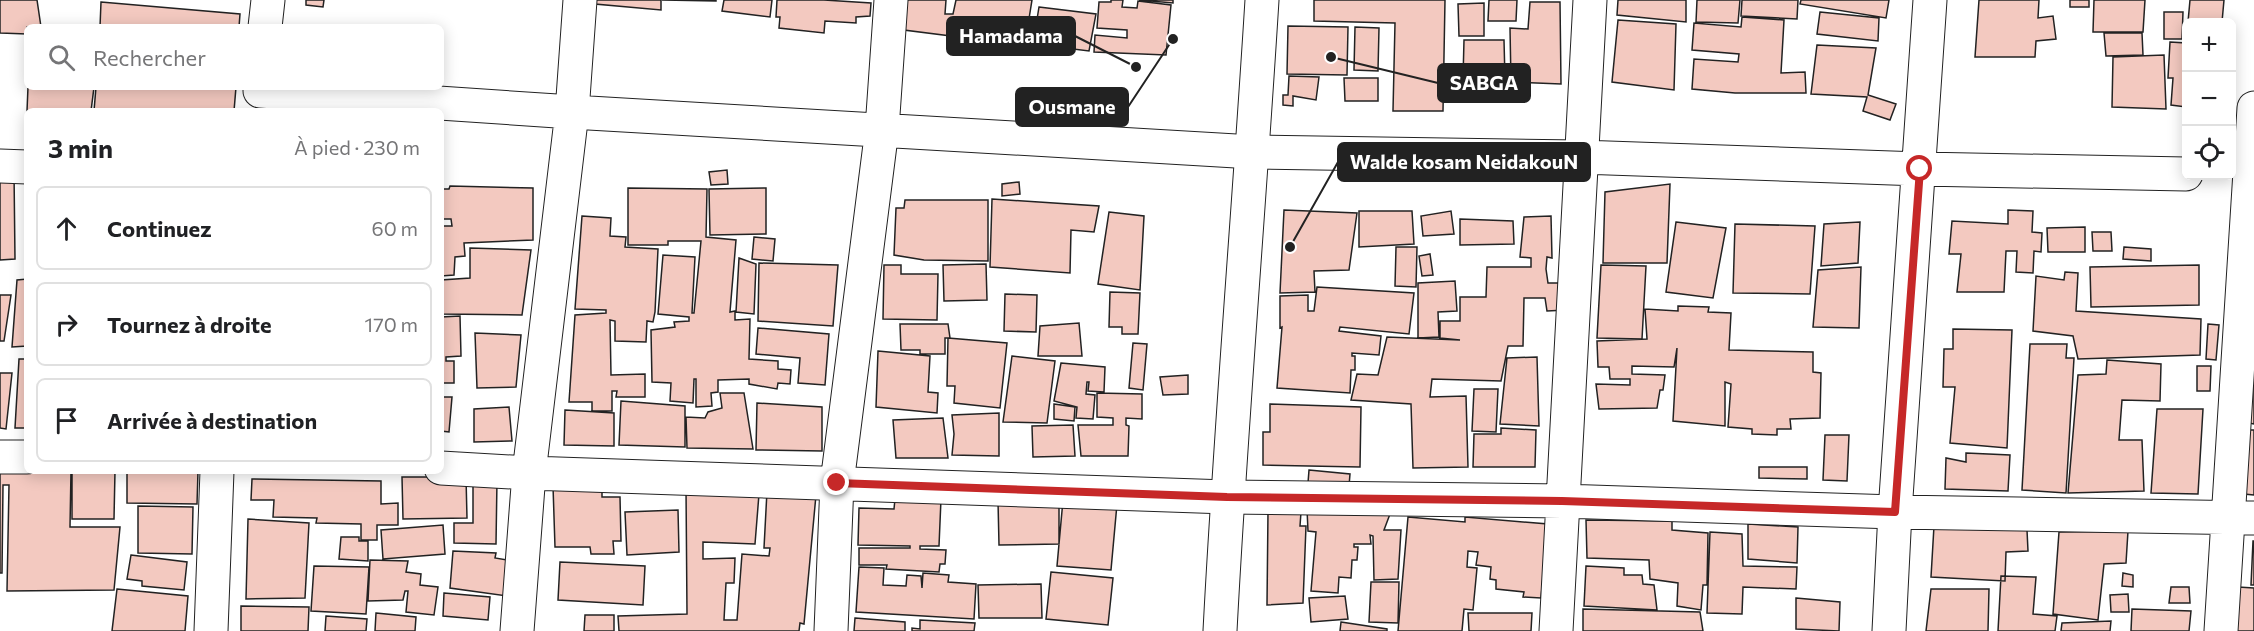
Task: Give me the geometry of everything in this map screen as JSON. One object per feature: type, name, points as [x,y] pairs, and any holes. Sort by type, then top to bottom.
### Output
[{"type":"street","points":[[265,24],[267,0]]},
{"type":"street","points":[[517,631],[529,473],[572,112],[580,0]]},
{"type":"street","points":[[831,631],[837,483],[882,129],[891,0]]},
{"type":"street","points":[[1220,631],[1227,497],[1262,0]]},
{"type":"street","points":[[1556,631],[1590,0]]},
{"type":"street","points":[[1888,631],[1930,0]]},
{"type":"street","points":[[259,96],[882,129],[1253,152],[1580,157],[1920,169],[2182,174]]},
{"type":"street","points":[[2221,631],[2240,517],[2245,175],[2254,108]]},
{"type":"street","points":[[0,166],[24,166]]},
{"type":"street","points":[[0,457],[24,457]]},
{"type":"street","points":[[444,468],[1227,497],[1562,501],[1895,512],[2240,517]]},
{"type":"street","points":[[211,631],[217,474]]},
{"type":"building","points":[[0,0],[37,0],[41,24],[24,24],[24,34],[0,33]]},
{"type":"building","points":[[306,0],[324,0],[323,7],[306,5]]},
{"type":"building","points":[[596,0],[661,0],[661,10],[595,4]]},
{"type":"building","points":[[662,0],[716,0],[716,1]]},
{"type":"building","points":[[724,0],[772,0],[770,17],[722,11]]},
{"type":"building","points":[[777,0],[871,3],[870,16],[856,17],[856,23],[825,21],[824,33],[779,28],[780,17],[776,17]]},
{"type":"building","points":[[906,0],[946,0],[945,14],[953,14],[956,0],[1032,0],[1028,25],[1032,25],[1029,46],[904,30]]},
{"type":"building","points":[[1111,0],[1123,0],[1122,7],[1137,8],[1138,1],[1171,5],[1166,55],[1094,52],[1095,35],[1127,38],[1127,30],[1097,28],[1099,2],[1111,2]]},
{"type":"building","points":[[1139,0],[1173,0],[1173,3]]},
{"type":"building","points":[[1314,0],[1445,0],[1443,111],[1393,111],[1395,23],[1314,21]]},
{"type":"building","points":[[1489,0],[1517,0],[1516,21],[1488,21]]},
{"type":"building","points":[[1618,0],[1686,0],[1686,22],[1617,15]]},
{"type":"building","points":[[1697,0],[1740,0],[1738,23],[1696,22]]},
{"type":"building","points":[[1742,0],[1798,0],[1797,19],[1741,16]]},
{"type":"building","points":[[1801,0],[1889,0],[1886,18],[1800,4]]},
{"type":"building","points":[[1979,0],[2039,0],[2038,18],[2053,16],[2056,39],[2036,41],[2035,57],[1975,57]]},
{"type":"building","points":[[2070,0],[2089,0],[2089,7],[2070,7]]},
{"type":"building","points":[[2094,0],[2145,0],[2143,32],[2093,32]]},
{"type":"building","points":[[2190,0],[2224,0],[2222,18],[2188,18]]},
{"type":"building","points":[[101,2],[240,14],[239,24],[100,24]]},
{"type":"building","points":[[1530,2],[1560,2],[1561,84],[1511,82],[1510,28],[1528,29]]},
{"type":"building","points":[[1484,3],[1484,36],[1459,36],[1458,4]]},
{"type":"building","points":[[1039,7],[1096,14],[1089,51],[1033,44]]},
{"type":"building","points":[[1820,12],[1879,18],[1878,41],[1817,34]]},
{"type":"building","points":[[2164,12],[2183,12],[2182,39],[2164,39]]},
{"type":"building","points":[[1742,17],[1784,20],[1781,73],[1805,72],[1806,93],[1735,93],[1692,89],[1694,59],[1738,62],[1739,54],[1692,50],[1694,23],[1741,27]]},
{"type":"building","points":[[1618,20],[1676,24],[1674,90],[1612,82]]},
{"type":"building","points":[[1288,26],[1348,27],[1347,75],[1287,74]]},
{"type":"building","points":[[1355,27],[1379,28],[1378,71],[1354,70]]},
{"type":"building","points":[[2104,33],[2142,33],[2143,55],[2106,56]]},
{"type":"building","points":[[1464,40],[1504,40],[1505,80],[1463,79]]},
{"type":"building","points":[[2170,42],[2182,43],[2182,106],[2171,105],[2173,78],[2168,78]]},
{"type":"building","points":[[1817,45],[1876,48],[1868,95],[1896,104],[1890,120],[1863,111],[1867,97],[1811,94]]},
{"type":"building","points":[[2164,55],[2166,109],[2112,107],[2113,57]]},
{"type":"building","points":[[1289,76],[1319,77],[1316,100],[1293,96],[1293,106],[1283,105],[1283,95],[1288,95]]},
{"type":"building","points":[[1344,78],[1378,78],[1378,101],[1345,101]]},
{"type":"building","points":[[28,90],[94,90],[91,108],[27,108]]},
{"type":"building","points":[[96,90],[236,90],[234,108],[94,108]]},
{"type":"building","points":[[727,170],[728,184],[711,185],[709,172]]},
{"type":"building","points":[[0,171],[14,171],[15,259],[0,260]]},
{"type":"building","points":[[1019,182],[1020,194],[1002,196],[1002,184]]},
{"type":"building","points":[[1670,184],[1667,263],[1603,263],[1605,192]]},
{"type":"building","points":[[450,186],[533,188],[533,240],[464,243],[465,256],[455,257],[454,275],[444,276],[444,226],[452,226],[451,219],[444,219],[444,189],[449,189]]},
{"type":"building","points":[[628,188],[707,189],[706,237],[736,240],[730,312],[735,311],[735,320],[750,319],[749,359],[778,361],[778,369],[791,370],[790,384],[778,383],[777,389],[749,384],[749,379],[718,380],[718,392],[711,393],[712,406],[696,407],[696,379],[694,379],[693,403],[670,401],[671,383],[652,382],[651,330],[675,327],[674,322],[689,321],[689,317],[658,314],[663,255],[695,257],[692,313],[694,313],[701,241],[668,241],[668,245],[628,245]]},
{"type":"building","points":[[766,188],[766,234],[710,235],[709,189]]},
{"type":"building","points":[[992,199],[1099,206],[1094,232],[1071,230],[1070,273],[990,267]]},
{"type":"building","points":[[905,200],[988,200],[988,261],[924,260],[894,255],[896,208],[904,208]]},
{"type":"building","points":[[1284,210],[1357,213],[1349,270],[1314,271],[1315,292],[1280,293]]},
{"type":"building","points":[[2008,210],[2033,211],[2032,232],[2042,233],[2041,252],[2034,251],[2033,273],[2016,272],[2017,251],[2006,251],[2004,292],[1957,292],[1961,254],[1949,254],[1952,221],[2008,224]]},
{"type":"building","points":[[1359,211],[1412,211],[1414,244],[1359,247]]},
{"type":"building","points":[[1451,211],[1454,234],[1423,236],[1421,216]]},
{"type":"building","points":[[1109,212],[1144,216],[1140,290],[1098,284]]},
{"type":"building","points":[[582,216],[611,218],[610,236],[626,237],[625,247],[658,249],[655,312],[653,322],[647,321],[646,342],[615,341],[615,321],[610,320],[611,375],[645,374],[645,397],[616,397],[617,391],[612,391],[612,411],[592,411],[592,402],[569,402],[575,315],[606,313],[606,310],[575,309]]},
{"type":"building","points":[[1551,216],[1552,258],[1547,257],[1548,283],[1562,283],[1566,310],[1547,311],[1545,298],[1524,298],[1523,346],[1508,346],[1501,381],[1432,379],[1430,397],[1466,396],[1468,467],[1413,468],[1411,404],[1351,400],[1357,374],[1378,375],[1387,337],[1460,340],[1440,338],[1440,321],[1460,321],[1460,297],[1486,297],[1487,267],[1531,267],[1531,258],[1520,257],[1524,217]]},
{"type":"building","points":[[1460,219],[1513,221],[1514,244],[1460,245]]},
{"type":"building","points":[[1676,222],[1726,228],[1713,298],[1666,292]]},
{"type":"building","points":[[1860,222],[1858,263],[1821,266],[1824,224]]},
{"type":"building","points":[[1735,224],[1815,226],[1810,294],[1733,293]]},
{"type":"building","points":[[2085,227],[2085,252],[2048,252],[2047,228]]},
{"type":"building","points":[[2092,232],[2111,232],[2112,251],[2093,251]]},
{"type":"building","points":[[754,237],[775,239],[773,261],[752,259]]},
{"type":"building","points":[[1396,247],[1417,247],[1416,287],[1395,286]]},
{"type":"building","points":[[2124,247],[2151,249],[2151,261],[2123,259]]},
{"type":"building","points":[[470,248],[531,250],[522,315],[444,314],[444,280],[470,278]]},
{"type":"building","points":[[1430,254],[1433,275],[1422,276],[1419,256]]},
{"type":"building","points":[[739,258],[756,264],[754,314],[736,312]]},
{"type":"building","points":[[759,263],[838,265],[833,326],[758,321]]},
{"type":"building","points":[[986,264],[987,300],[944,301],[943,265]]},
{"type":"building","points":[[884,265],[901,265],[901,274],[938,274],[937,320],[883,319]]},
{"type":"building","points":[[1601,265],[1646,266],[1642,339],[1597,338]]},
{"type":"building","points":[[2199,265],[2199,305],[2091,307],[2090,267]]},
{"type":"building","points":[[1861,267],[1859,328],[1813,327],[1818,270]]},
{"type":"building","points":[[2065,272],[2078,273],[2076,311],[2201,319],[2200,355],[2078,359],[2073,336],[2033,331],[2036,276],[2064,280]]},
{"type":"building","points":[[24,279],[24,346],[12,347],[17,280]]},
{"type":"building","points":[[1455,281],[1457,311],[1438,312],[1439,337],[1418,338],[1418,283]]},
{"type":"building","points":[[1317,287],[1414,293],[1409,334],[1340,327],[1339,331],[1381,336],[1379,355],[1352,353],[1352,356],[1355,356],[1355,370],[1351,370],[1350,393],[1277,388],[1282,327],[1280,328],[1280,296],[1308,295],[1308,311],[1314,311]]},
{"type":"building","points":[[1110,292],[1140,293],[1138,334],[1122,334],[1122,327],[1109,327]]},
{"type":"building","points":[[1005,294],[1037,295],[1036,332],[1004,331]]},
{"type":"building","points":[[0,295],[11,295],[4,341],[0,341]]},
{"type":"building","points":[[1678,306],[1709,307],[1708,312],[1731,313],[1729,350],[1813,352],[1813,372],[1821,373],[1820,418],[1790,419],[1791,429],[1777,429],[1777,435],[1752,434],[1752,429],[1728,427],[1731,384],[1725,382],[1725,426],[1673,421],[1677,348],[1674,367],[1632,366],[1632,374],[1665,375],[1657,408],[1599,409],[1596,384],[1630,385],[1630,379],[1610,379],[1609,367],[1598,367],[1597,341],[1647,339],[1645,309],[1678,311]]},
{"type":"building","points":[[460,316],[461,356],[446,357],[446,361],[454,361],[454,383],[444,383],[444,317]]},
{"type":"building","points":[[1079,323],[1082,356],[1038,356],[1040,326]]},
{"type":"building","points":[[900,324],[948,324],[950,338],[945,338],[945,354],[920,354],[920,350],[901,350]]},
{"type":"building","points":[[2208,324],[2219,325],[2216,360],[2206,359]]},
{"type":"building","points":[[758,328],[829,334],[825,385],[798,383],[800,358],[756,354]]},
{"type":"building","points":[[1953,329],[2012,330],[2007,448],[1950,443],[1955,387],[1943,387],[1944,349],[1953,349]]},
{"type":"building","points":[[475,333],[521,335],[516,387],[477,388]]},
{"type":"building","points":[[948,338],[1007,343],[1000,408],[954,403],[955,386],[947,386]]},
{"type":"building","points":[[1133,343],[1147,344],[1143,390],[1129,388]]},
{"type":"building","points":[[2030,344],[2067,344],[2066,358],[2074,358],[2066,493],[2022,490]]},
{"type":"building","points":[[878,351],[930,356],[928,392],[938,393],[937,413],[876,407]]},
{"type":"building","points":[[1012,356],[1055,361],[1047,423],[1003,422]]},
{"type":"building","points":[[1537,357],[1539,426],[1500,424],[1507,358]]},
{"type":"building","points":[[19,359],[24,359],[24,428],[15,428]]},
{"type":"building","points":[[2254,359],[2254,424],[2249,423]]},
{"type":"building","points":[[2107,360],[2161,364],[2160,401],[2122,400],[2119,440],[2142,440],[2144,491],[2068,493],[2078,375],[2106,374]]},
{"type":"building","points":[[1061,363],[1105,367],[1104,392],[1088,391],[1089,382],[1087,382],[1086,394],[1095,395],[1093,419],[1076,418],[1077,407],[1054,401]]},
{"type":"building","points":[[2197,366],[2211,366],[2210,391],[2197,391]]},
{"type":"building","points":[[0,373],[12,373],[6,429],[0,428]]},
{"type":"building","points":[[1188,375],[1188,394],[1163,395],[1160,377]]},
{"type":"building","points":[[1474,389],[1498,389],[1496,432],[1472,431]]},
{"type":"building","points":[[720,393],[744,393],[753,449],[687,448],[686,417],[705,418],[708,412],[722,408]]},
{"type":"building","points":[[1097,393],[1142,394],[1142,419],[1126,418],[1126,425],[1129,426],[1128,456],[1081,456],[1078,425],[1113,425],[1113,418],[1097,417]]},
{"type":"building","points":[[444,397],[452,397],[449,432],[444,431]]},
{"type":"building","points":[[621,401],[685,406],[685,447],[619,445]]},
{"type":"building","points":[[757,403],[822,407],[822,451],[756,450]]},
{"type":"building","points":[[1054,404],[1075,407],[1074,421],[1054,419]]},
{"type":"building","points":[[1270,404],[1361,407],[1360,467],[1263,465],[1263,432],[1270,432]]},
{"type":"building","points":[[509,407],[512,441],[474,442],[474,409]]},
{"type":"building","points":[[2157,409],[2203,409],[2198,494],[2151,493]]},
{"type":"building","points":[[565,410],[614,413],[614,446],[564,445]]},
{"type":"building","points":[[999,413],[999,456],[952,455],[954,434],[952,415]]},
{"type":"building","points":[[943,418],[948,458],[896,458],[893,420]]},
{"type":"building","points":[[1073,425],[1075,456],[1033,457],[1032,426]]},
{"type":"building","points":[[1501,428],[1536,430],[1535,467],[1473,467],[1474,434],[1501,434]]},
{"type":"building","points":[[2248,430],[2254,430],[2254,495],[2244,494]]},
{"type":"building","points":[[1825,435],[1849,435],[1847,481],[1823,480]]},
{"type":"building","points":[[1966,453],[2010,455],[2008,491],[1945,489],[1946,458],[1966,462]]},
{"type":"building","points":[[1759,467],[1807,467],[1807,479],[1759,478]]},
{"type":"building","points":[[0,470],[24,470],[24,474],[71,474],[70,527],[120,527],[114,590],[7,591],[9,485],[3,485],[2,573],[0,573]]},
{"type":"building","points":[[1309,470],[1350,474],[1349,486],[1308,483]]},
{"type":"building","points":[[72,474],[115,474],[114,519],[72,519]]},
{"type":"building","points":[[127,474],[198,474],[197,504],[127,503]]},
{"type":"building","points":[[402,477],[466,477],[467,518],[403,519]]},
{"type":"building","points":[[252,479],[381,481],[381,504],[398,503],[398,525],[377,525],[377,540],[361,540],[361,524],[316,523],[317,518],[273,517],[274,500],[251,500]]},
{"type":"building","points":[[473,480],[497,480],[496,544],[454,543],[454,523],[473,523]]},
{"type":"building","points":[[602,484],[602,497],[620,497],[621,541],[613,541],[614,554],[591,554],[590,547],[555,547],[553,486]]},
{"type":"building","points":[[686,488],[759,494],[755,544],[703,542],[703,559],[735,558],[734,583],[726,583],[724,620],[737,620],[742,554],[769,556],[770,548],[764,548],[767,491],[816,495],[804,624],[800,623],[799,631],[619,631],[618,616],[687,614]]},
{"type":"building","points":[[895,499],[941,499],[939,546],[920,546],[920,549],[946,550],[945,564],[940,564],[939,572],[886,569],[887,565],[859,565],[859,548],[910,548],[910,546],[858,545],[859,508],[894,509]]},
{"type":"building","points":[[1059,500],[1059,544],[999,545],[998,501]]},
{"type":"building","points":[[1063,500],[1117,504],[1111,570],[1057,566]]},
{"type":"building","points":[[138,506],[193,507],[192,554],[138,553]]},
{"type":"building","points":[[1307,509],[1390,514],[1384,530],[1401,530],[1398,579],[1374,580],[1373,536],[1370,535],[1371,544],[1354,544],[1354,547],[1358,547],[1357,560],[1352,560],[1351,578],[1339,577],[1338,593],[1311,591],[1316,532],[1308,531]]},
{"type":"building","points":[[678,510],[679,552],[627,555],[625,512]]},
{"type":"building","points":[[1268,511],[1301,512],[1300,526],[1306,526],[1303,603],[1267,605]]},
{"type":"building","points":[[1408,517],[1465,522],[1465,517],[1548,524],[1541,598],[1523,597],[1524,592],[1496,589],[1496,580],[1490,579],[1491,567],[1476,565],[1478,552],[1468,551],[1467,567],[1477,568],[1473,610],[1464,609],[1462,631],[1398,631]]},
{"type":"building","points":[[248,519],[309,523],[305,598],[246,599]]},
{"type":"building","points":[[1586,520],[1672,521],[1672,530],[1708,533],[1707,585],[1703,585],[1701,610],[1677,606],[1678,583],[1650,579],[1649,560],[1587,558]]},
{"type":"building","points":[[1748,524],[1798,527],[1797,563],[1748,559]]},
{"type":"building","points":[[443,525],[445,554],[383,559],[381,530]]},
{"type":"building","points":[[1934,526],[2027,530],[2028,551],[2006,552],[2005,581],[1931,577]]},
{"type":"building","points":[[2128,531],[2126,563],[2104,564],[2098,620],[2053,614],[2059,532]]},
{"type":"building","points":[[1710,532],[1742,534],[1743,566],[1797,567],[1796,589],[1743,587],[1742,614],[1707,613]]},
{"type":"building","points":[[341,537],[359,537],[359,541],[368,541],[368,561],[339,559]]},
{"type":"building","points":[[2253,541],[2254,585],[2251,585]]},
{"type":"building","points":[[453,551],[496,553],[495,558],[513,561],[507,596],[450,588]]},
{"type":"building","points":[[131,555],[187,562],[184,590],[142,586],[142,581],[127,579]]},
{"type":"building","points":[[370,560],[408,561],[406,572],[421,574],[420,585],[438,587],[434,615],[406,612],[408,591],[405,591],[403,600],[368,601]]},
{"type":"building","points":[[560,562],[645,566],[643,605],[558,600]]},
{"type":"building","points":[[314,566],[369,567],[366,614],[311,611]]},
{"type":"building","points":[[1586,566],[1624,568],[1624,575],[1642,575],[1643,584],[1654,585],[1657,610],[1584,606]]},
{"type":"building","points":[[859,567],[884,568],[883,585],[906,586],[907,575],[921,576],[922,588],[923,573],[949,575],[948,582],[976,584],[974,619],[856,612]]},
{"type":"building","points":[[1051,572],[1113,578],[1108,625],[1046,619]]},
{"type":"building","points":[[2123,573],[2133,575],[2133,587],[2122,586]]},
{"type":"building","points":[[2001,576],[2036,577],[2033,614],[2057,616],[2055,631],[1998,631]]},
{"type":"building","points":[[1371,582],[1399,582],[1398,623],[1369,622]]},
{"type":"building","points":[[1041,584],[1042,618],[979,618],[978,585]]},
{"type":"building","points":[[2171,587],[2189,587],[2190,603],[2169,603]]},
{"type":"building","points":[[2238,587],[2254,588],[2254,631],[2234,631]]},
{"type":"building","points":[[117,589],[188,596],[185,631],[112,631]]},
{"type":"building","points":[[1931,589],[1989,589],[1988,631],[1926,631]]},
{"type":"building","points":[[444,593],[490,597],[488,620],[443,616]]},
{"type":"building","points":[[2128,594],[2129,612],[2111,612],[2110,595]]},
{"type":"building","points":[[1345,596],[1348,619],[1311,622],[1309,598]]},
{"type":"building","points":[[1796,598],[1840,602],[1839,631],[1796,629]]},
{"type":"building","points":[[241,606],[309,607],[308,631],[241,631]]},
{"type":"building","points":[[1583,609],[1700,612],[1703,631],[1583,631]]},
{"type":"building","points":[[2132,609],[2191,611],[2189,631],[2131,631]]},
{"type":"building","points":[[376,613],[416,617],[415,631],[375,631]]},
{"type":"building","points":[[1468,613],[1532,613],[1531,631],[1469,631]]},
{"type":"building","points":[[585,615],[614,615],[614,631],[584,631]]},
{"type":"building","points":[[326,616],[367,619],[366,631],[325,631]]},
{"type":"building","points":[[855,618],[905,622],[905,631],[854,631]]},
{"type":"building","points":[[920,620],[975,623],[974,631],[912,631],[912,628],[920,629]]},
{"type":"building","points":[[2111,621],[2110,631],[2061,631],[2062,623]]},
{"type":"building","points":[[1341,622],[1387,629],[1387,631],[1340,631]]},
{"type":"place","name":"Ousmane","points":[[1173,39]]},
{"type":"place","name":"SABGA","points":[[1331,57]]},
{"type":"place","name":"Hamadama","points":[[1136,67]]},
{"type":"place","name":"Walde kosam NeidakouN","points":[[1290,247]]},
{"type":"route","points":[[837,483],[1227,497],[1562,501],[1895,512],[1920,169]]}]
